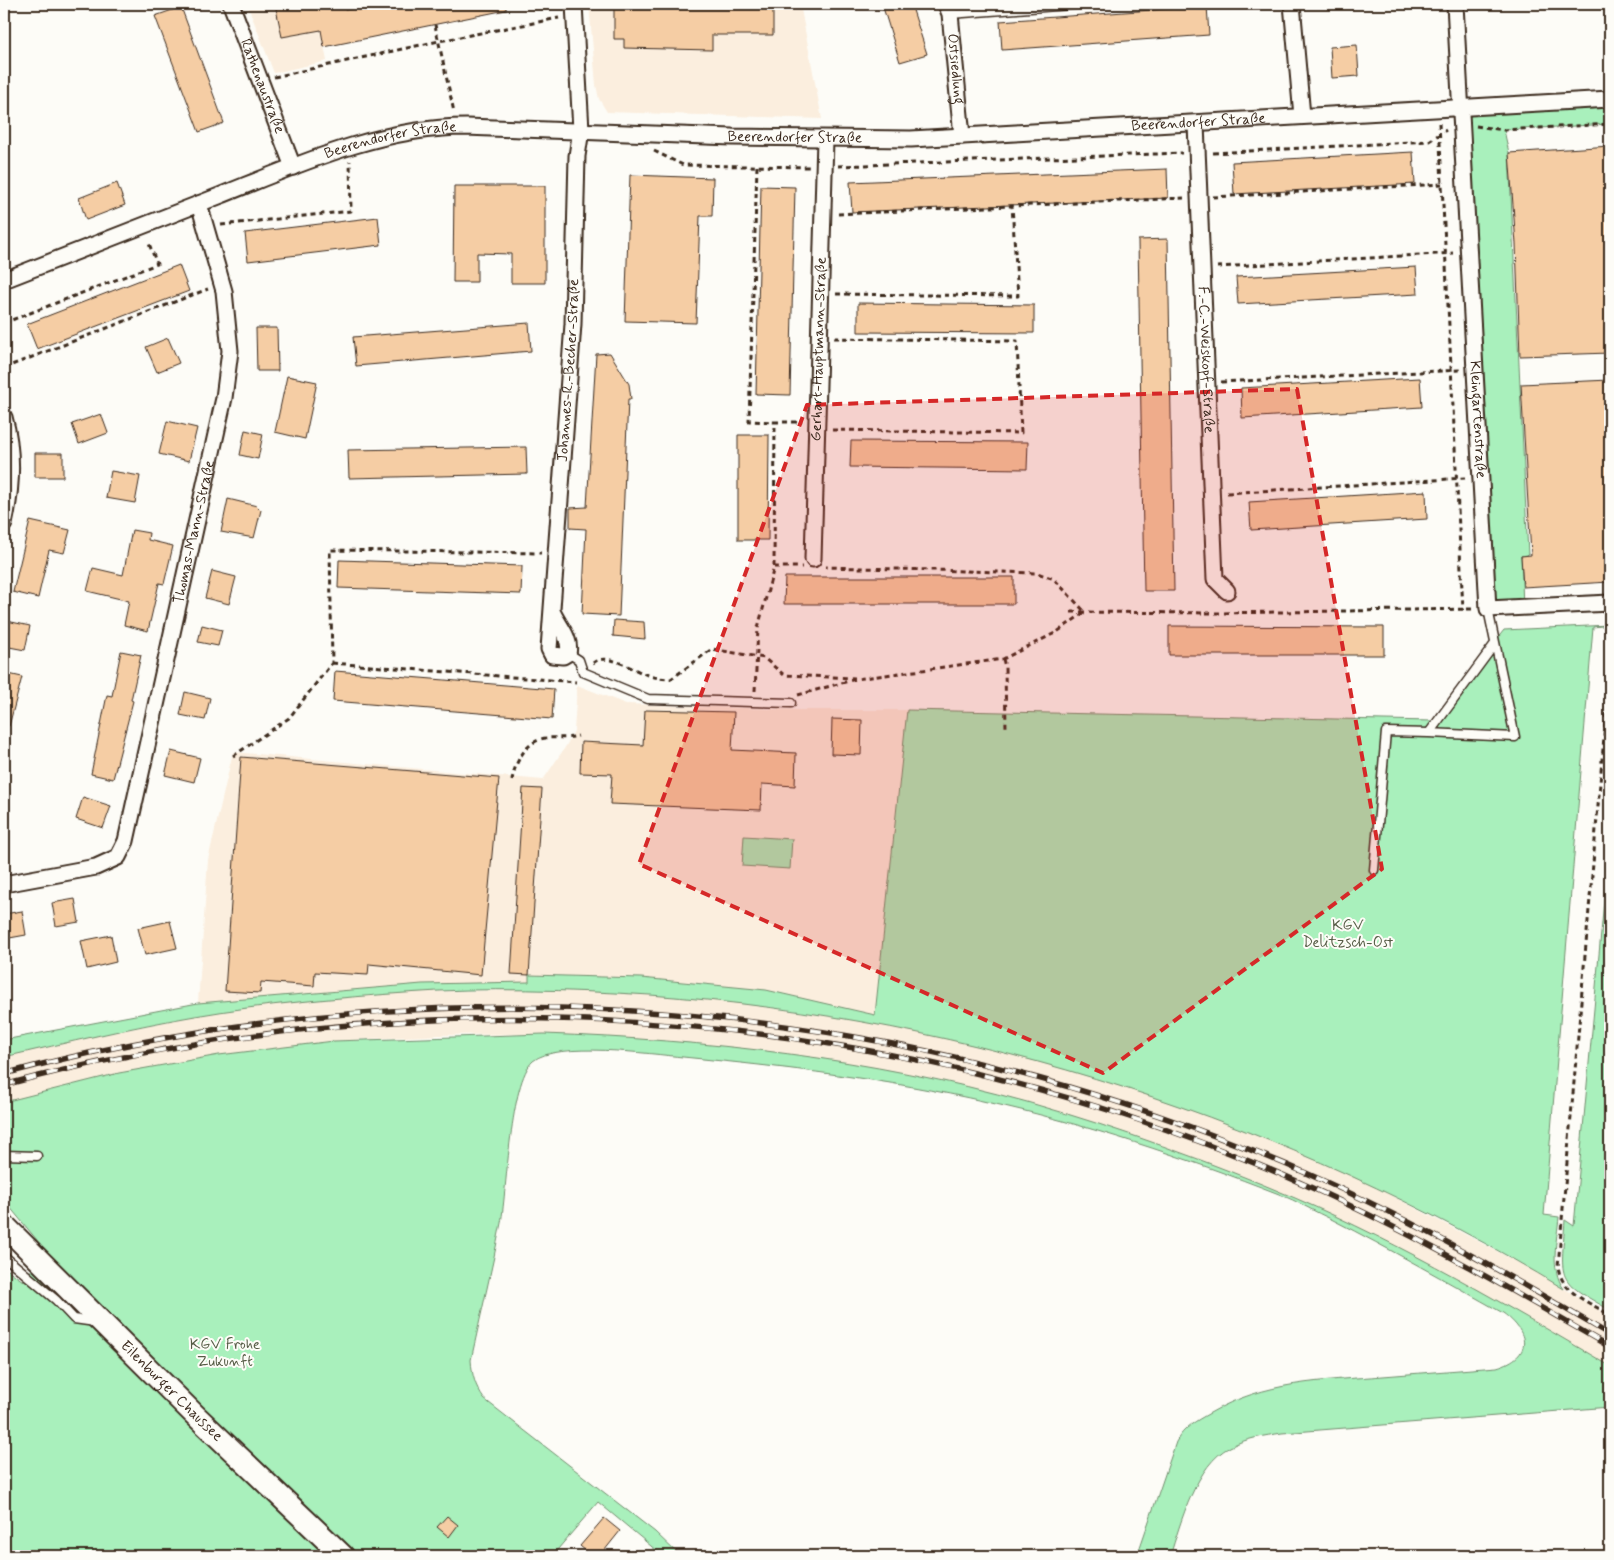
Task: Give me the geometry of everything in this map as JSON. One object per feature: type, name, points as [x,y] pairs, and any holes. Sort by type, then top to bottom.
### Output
[{"type":"street","name":"Rathenaustraße","points":[[231,4],[293,167]]},
{"type":"street","points":[[1292,4],[1302,116]]},
{"type":"street","name":"Kleingartenstraße","points":[[1455,4],[1488,609]]},
{"type":"street","name":"Ostsiedlung","points":[[948,9],[962,136]]},
{"type":"street","name":"Johannes-R.-Becher-Straße","points":[[568,653],[568,640],[556,622],[552,611],[573,324],[577,156],[581,130],[574,10]]},
{"type":"street","name":"Beerendorfer Straße","points":[[4,280],[293,167],[349,148],[422,131],[455,127],[824,139],[911,139],[1610,99]]},
{"type":"street","name":"F.-C.-Weiskopf-Straße","points":[[1196,124],[1215,579],[1227,591]]},
{"type":"street","name":"Gerhart-Hauptmann-Straße","points":[[810,563],[817,430],[824,139]]},
{"type":"street","name":"Thomas-Mann-Straße","points":[[4,884],[96,867],[118,857],[126,841],[224,398],[230,351],[222,284],[199,204]]},
{"type":"street","points":[[4,417],[12,461],[9,502],[4,524]]},
{"type":"street","points":[[1488,609],[1610,603]]},
{"type":"street","name":"Eilenburger Chaussee","points":[[4,1225],[101,1322],[343,1556]]},
{"type":"lane","points":[[948,9],[1084,4]]},
{"type":"lane","points":[[1374,870],[1386,732],[1515,737],[1494,645],[1488,609]]},
{"type":"lane","points":[[1429,733],[1494,645]]},
{"type":"lane","points":[[568,653],[579,660],[583,672],[648,700],[791,703]]},
{"type":"lane","points":[[4,1155],[37,1156]]},
{"type":"lane","points":[[4,1256],[56,1300],[74,1319],[101,1322]]},
{"type":"path","points":[[261,80],[574,10]]},
{"type":"path","points":[[435,24],[455,127]]},
{"type":"path","points":[[1438,108],[1463,610]]},
{"type":"path","points":[[649,148],[683,165],[824,167],[1197,152],[1217,153],[1429,141],[1449,128],[1462,127],[1478,126],[1504,130],[1610,124]]},
{"type":"path","points":[[205,227],[351,211],[349,148]]},
{"type":"path","points":[[758,166],[749,421],[811,423],[817,430],[1021,433],[1017,341],[819,338]]},
{"type":"path","points":[[822,215],[1199,198],[1442,184]]},
{"type":"path","points":[[820,294],[1018,296],[1012,206]]},
{"type":"path","points":[[4,323],[157,264],[142,226]]},
{"type":"path","points":[[1202,268],[1469,252]]},
{"type":"path","points":[[4,368],[222,284]]},
{"type":"path","points":[[1207,382],[1451,369],[1475,371]]},
{"type":"path","points":[[754,702],[758,628],[774,567],[775,422]]},
{"type":"path","points":[[1211,494],[1481,477]]},
{"type":"path","points":[[233,756],[289,718],[332,663],[330,550],[556,553]]},
{"type":"path","points":[[774,567],[810,563],[825,567],[1037,573],[1054,579],[1085,612]]},
{"type":"path","points":[[1071,612],[1218,613],[1488,609]]},
{"type":"path","points":[[791,703],[798,694],[856,678],[1002,659],[1058,632],[1085,612]]},
{"type":"path","points":[[583,672],[596,660],[608,659],[648,675],[671,678],[712,649],[757,655],[764,658],[784,675],[856,678]]},
{"type":"path","points":[[1002,659],[1005,667],[1006,730]]},
{"type":"path","points":[[332,663],[581,683]]},
{"type":"path","points":[[1610,668],[1558,1266],[1563,1284],[1573,1293],[1610,1315]]},
{"type":"path","points":[[512,780],[514,768],[521,755],[538,740],[578,736]]},
{"type":"highlighted area","points":[[1297,389],[1382,869],[1103,1073],[639,864],[807,405]]},
{"type":"shaded area","points":[[247,4],[376,4],[318,15],[327,61],[274,73]]},
{"type":"shaded area","points":[[589,4],[800,4],[822,119],[607,112],[599,99],[596,85]]},
{"type":"shaded area","points":[[577,685],[626,704],[799,710],[907,710],[875,1015],[766,990],[641,978],[530,975],[529,982],[422,984],[198,1003],[208,860],[233,752],[543,780],[574,731]]},
{"type":"shaded area","points":[[517,990],[607,992],[715,1000],[816,1014],[903,1029],[1003,1051],[1094,1077],[1194,1110],[1287,1146],[1364,1181],[1540,1274],[1610,1316],[1610,1366],[1465,1283],[1384,1240],[1297,1199],[1114,1129],[1026,1102],[924,1077],[544,1034],[441,1035],[334,1041],[219,1055],[119,1073],[4,1102],[4,1057],[92,1037],[193,1016],[286,1003],[410,992]]},
{"type":"green space","points":[[1610,99],[1610,124],[1504,130],[1509,153],[1528,555],[1521,556],[1523,607],[1488,609],[1461,106]]},
{"type":"green space","name":"KGV Delitzsch-Ost","points":[[1610,625],[1593,627],[1544,1215],[1559,1217],[1555,1263],[1559,1281],[1564,1289],[1458,1229],[1349,1175],[1238,1128],[1124,1088],[1008,1054],[891,1027],[771,1008],[650,995],[528,990],[435,991],[247,1008],[147,1025],[4,1057],[4,1040],[198,1003],[422,984],[529,982],[529,975],[641,978],[766,990],[875,1015],[907,710],[1432,721],[1504,630]]},
{"type":"green space","points":[[1610,835],[1610,1310],[1579,1292],[1571,1284],[1565,1277],[1563,1256],[1565,1220],[1574,1226]]},
{"type":"green space","points":[[744,836],[792,839],[790,869],[742,866]]},
{"type":"green space","name":"KGV Frohe Zukunft","points":[[544,1034],[666,1041],[788,1054],[848,1063],[968,1087],[1027,1102],[1129,1134],[1229,1171],[1336,1216],[1416,1256],[1494,1299],[1610,1366],[1610,1407],[1282,1433],[1249,1439],[1230,1447],[1218,1455],[1208,1466],[1191,1495],[1170,1556],[1137,1556],[1176,1442],[1187,1428],[1210,1413],[1252,1394],[1294,1384],[1497,1367],[1517,1357],[1522,1350],[1524,1343],[1518,1328],[1503,1313],[1418,1265],[1279,1194],[1134,1142],[1061,1120],[949,1094],[835,1075],[759,1065],[628,1052],[582,1050],[545,1055],[533,1061],[525,1073],[519,1090],[514,1112],[501,1223],[471,1360],[473,1376],[478,1390],[484,1399],[655,1532],[680,1556],[663,1556],[598,1502],[552,1556],[4,1556],[4,1267],[23,1281],[46,1251],[4,1200],[4,1102],[119,1073],[219,1055],[334,1041]]},
{"type":"building","points":[[275,4],[343,4],[345,10],[377,4],[506,4],[506,10],[324,47],[321,30],[282,37]]},
{"type":"building","points":[[773,4],[773,35],[712,35],[712,50],[624,48],[624,39],[614,39],[614,5]]},
{"type":"building","points":[[882,4],[911,4],[927,54],[900,62]]},
{"type":"building","points":[[1207,6],[1209,35],[1002,50],[1000,21]]},
{"type":"building","points":[[181,7],[224,123],[199,132],[155,16]]},
{"type":"building","points":[[1357,45],[1359,76],[1332,78],[1330,47]]},
{"type":"building","points":[[1610,146],[1610,353],[1520,356],[1516,244],[1509,153]]},
{"type":"building","points":[[1413,152],[1415,184],[1234,194],[1232,162]]},
{"type":"building","points":[[1167,169],[1168,198],[852,212],[850,182]]},
{"type":"building","points":[[630,175],[713,178],[712,216],[700,216],[696,323],[625,321]]},
{"type":"building","points":[[117,183],[125,205],[86,220],[79,198]]},
{"type":"building","points":[[454,186],[545,186],[545,283],[511,283],[511,254],[477,253],[477,282],[453,282]]},
{"type":"building","points":[[761,186],[795,187],[790,395],[756,394]]},
{"type":"building","points":[[378,217],[381,245],[248,261],[245,233]]},
{"type":"building","points":[[1168,239],[1174,591],[1144,591],[1138,240]]},
{"type":"building","points":[[179,265],[189,291],[37,349],[27,324]]},
{"type":"building","points":[[1416,267],[1418,294],[1238,304],[1236,277]]},
{"type":"building","points":[[858,303],[1034,305],[1034,333],[858,332]]},
{"type":"building","points":[[529,323],[531,351],[356,366],[353,337]]},
{"type":"building","points":[[256,328],[277,328],[278,371],[257,371]]},
{"type":"building","points":[[168,338],[179,363],[157,372],[146,347]]},
{"type":"building","points":[[610,353],[629,384],[631,399],[628,399],[619,616],[582,614],[586,529],[570,528],[570,508],[587,507],[596,354]]},
{"type":"building","points":[[287,376],[317,382],[305,439],[275,432]]},
{"type":"building","points":[[1420,378],[1422,407],[1242,418],[1241,388]]},
{"type":"building","points":[[1610,380],[1610,582],[1523,587],[1521,556],[1531,555],[1521,384]]},
{"type":"building","points":[[101,414],[108,433],[79,444],[72,424]]},
{"type":"building","points":[[167,421],[197,428],[189,461],[159,454]]},
{"type":"building","points":[[245,430],[263,434],[258,459],[240,455]]},
{"type":"building","points":[[738,435],[769,435],[768,540],[738,540]]},
{"type":"building","points":[[851,441],[1028,442],[1027,469],[850,467]]},
{"type":"building","points":[[526,447],[527,474],[349,478],[348,450]]},
{"type":"building","points":[[35,453],[63,453],[63,477],[35,477]]},
{"type":"building","points":[[111,471],[140,476],[135,503],[106,498]]},
{"type":"building","points":[[1426,491],[1427,519],[1251,530],[1249,502]]},
{"type":"building","points":[[228,499],[257,506],[261,510],[254,538],[221,532]]},
{"type":"building","points":[[30,521],[70,530],[64,553],[49,550],[38,598],[13,592]]},
{"type":"building","points":[[132,530],[149,533],[148,540],[173,546],[164,584],[159,583],[148,631],[124,625],[129,601],[87,591],[93,568],[123,575]]},
{"type":"building","points":[[339,560],[522,566],[521,594],[338,588]]},
{"type":"building","points":[[212,571],[236,577],[229,604],[205,598]]},
{"type":"building","points":[[785,577],[1014,577],[1014,604],[784,604]]},
{"type":"building","points":[[614,620],[644,622],[645,639],[613,636]]},
{"type":"building","points":[[7,621],[30,626],[25,650],[4,646]]},
{"type":"building","points":[[202,625],[222,630],[218,646],[198,642]]},
{"type":"building","points":[[1169,626],[1384,627],[1384,655],[1169,655]]},
{"type":"building","points":[[121,651],[141,655],[131,700],[133,701],[113,779],[91,774],[107,695],[112,696]]},
{"type":"building","points":[[335,671],[554,689],[552,719],[333,701]]},
{"type":"building","points":[[4,673],[22,677],[9,726],[4,726]]},
{"type":"building","points":[[185,692],[210,698],[205,720],[180,715]]},
{"type":"building","points":[[645,710],[734,712],[732,750],[796,753],[795,786],[762,784],[761,810],[610,804],[612,774],[580,773],[581,742],[643,745]]},
{"type":"building","points":[[832,719],[862,720],[861,755],[831,754]]},
{"type":"building","points":[[171,751],[200,758],[194,782],[165,775]]},
{"type":"building","points":[[241,757],[499,778],[481,975],[369,964],[368,975],[315,972],[314,986],[261,982],[260,993],[225,991]]},
{"type":"building","points":[[523,788],[542,789],[529,975],[511,974]]},
{"type":"building","points":[[83,797],[111,806],[103,828],[76,819]]},
{"type":"building","points":[[75,899],[79,922],[56,926],[52,903]]},
{"type":"building","points":[[22,911],[26,935],[4,939],[4,914]]},
{"type":"building","points":[[170,921],[177,948],[145,955],[138,928]]},
{"type":"building","points":[[111,935],[116,962],[87,969],[81,941]]},
{"type":"building","points":[[447,1516],[458,1525],[449,1537],[437,1527]]},
{"type":"building","points":[[604,1518],[620,1531],[600,1556],[592,1556],[580,1546]]},
{"type":"railway","points":[[4,1074],[158,1039],[315,1017],[472,1008],[630,1011],[786,1026],[941,1054],[1094,1095],[1243,1147],[1385,1210],[1476,1258],[1610,1335]]},
{"type":"railway","points":[[4,1085],[160,1050],[319,1028],[478,1019],[638,1023],[797,1039],[954,1068],[1108,1110],[1259,1165],[1304,1184],[1394,1227],[1610,1347]]}]
